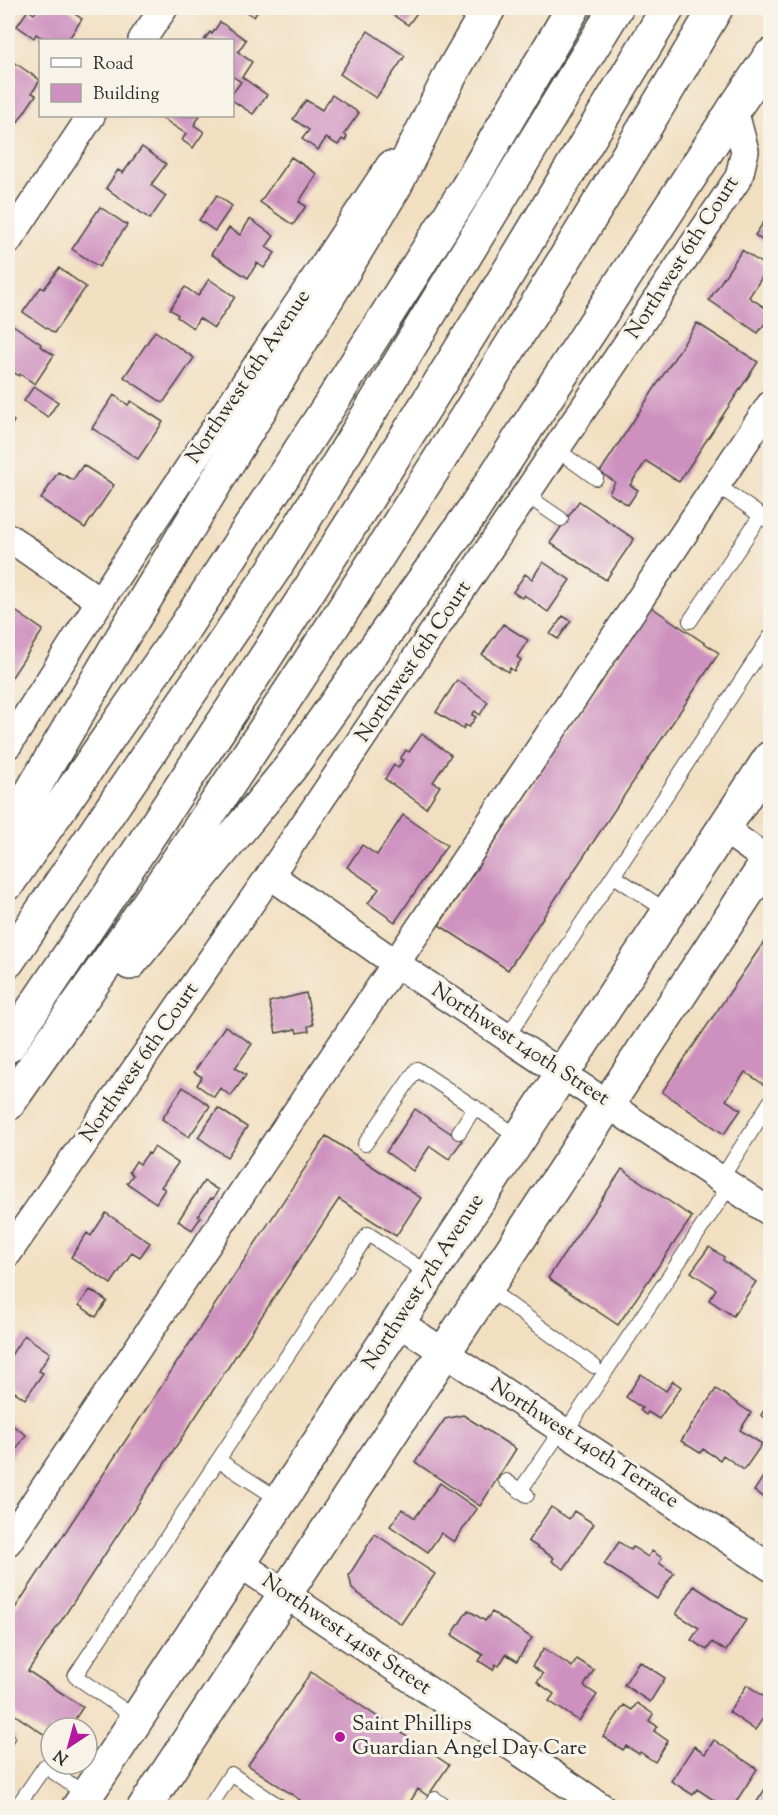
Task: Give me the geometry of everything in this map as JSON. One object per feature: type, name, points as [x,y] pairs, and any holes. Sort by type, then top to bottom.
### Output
[{"type":"main road","name":"Northwest 6th Avenue","points":[[451,74],[489,8]]},
{"type":"main road","points":[[8,883],[183,630],[337,393],[467,188],[573,8]]},
{"type":"main road","points":[[8,962],[276,566],[616,8]]},
{"type":"main road","points":[[8,1046],[122,878],[373,488],[501,284],[668,8]]},
{"type":"main road","points":[[8,1104],[194,837],[451,443],[632,150],[716,8]]},
{"type":"main road","points":[[8,1113],[290,768],[472,512],[734,109],[771,56]]},
{"type":"main road","points":[[8,832],[120,641],[395,186],[451,74]]},
{"type":"main road","name":"Northwest 7th Avenue","points":[[82,1802],[771,758]]},
{"type":"main road","points":[[144,1808],[770,860]]},
{"type":"street","points":[[143,39],[164,8]]},
{"type":"street","name":"Northwest 6th Avenue","points":[[8,746],[100,601],[451,74]]},
{"type":"street","name":"Northwest 6th Court","points":[[8,1253],[270,875],[739,177],[745,151],[734,109]]},
{"type":"street","points":[[8,241],[91,117]]},
{"type":"street","points":[[8,1542],[771,405]]},
{"type":"street","points":[[8,537],[100,601]]},
{"type":"street","points":[[724,829],[770,860]]},
{"type":"street","name":"Northwest 140th Street","points":[[270,875],[395,963],[771,1212]]},
{"type":"street","name":"Northwest 140th Terrace","points":[[398,1322],[771,1567]]},
{"type":"street","name":"Northwest 141st Street","points":[[239,1563],[603,1808]]},
{"type":"lane","points":[[556,450],[596,478]]},
{"type":"lane","points":[[690,621],[766,519],[717,485]]},
{"type":"lane","points":[[526,495],[561,519]]},
{"type":"lane","points":[[507,1036],[771,637]]},
{"type":"lane","points":[[614,876],[668,912]]},
{"type":"lane","points":[[365,1144],[417,1069],[519,1137]]},
{"type":"lane","points":[[506,1480],[524,1493],[726,1182],[771,1102]]},
{"type":"lane","points":[[459,1132],[476,1107]]},
{"type":"lane","points":[[136,1719],[75,1676],[368,1234],[429,1274]]},
{"type":"lane","points":[[487,1288],[594,1366]]},
{"type":"lane","points":[[218,1460],[280,1500]]},
{"type":"lane","points":[[16,1808],[45,1766],[82,1802]]},
{"type":"lane","points":[[209,1808],[231,1774],[282,1808]]},
{"type":"lane","points":[[429,1808],[435,1798],[448,1808]]},
{"type":"building","points":[[38,8],[66,8],[82,19],[69,39],[44,39],[36,34],[34,38],[17,26],[28,10],[34,14]]},
{"type":"building","points":[[240,8],[260,8],[254,17]]},
{"type":"building","points":[[393,8],[419,10],[408,25],[390,13]]},
{"type":"building","points":[[220,22],[246,40],[238,52],[252,62],[242,77],[267,95],[253,114],[234,101],[234,91],[241,82],[234,77],[234,39],[205,39],[210,32],[212,34]]},
{"type":"building","points":[[368,31],[405,56],[376,98],[340,74]]},
{"type":"building","points":[[15,63],[39,79],[32,93],[36,95],[13,129],[8,125],[8,74]]},
{"type":"building","points":[[332,95],[359,113],[344,134],[347,136],[345,141],[342,139],[338,145],[326,138],[318,150],[302,139],[309,130],[293,119],[306,100],[322,110]]},
{"type":"building","points":[[160,117],[199,117],[194,125],[204,132],[193,148],[182,140],[186,134]]},
{"type":"building","points":[[142,147],[166,164],[151,185],[166,196],[150,219],[106,188],[118,170],[123,173]]},
{"type":"building","points":[[291,157],[317,174],[299,202],[306,206],[293,225],[260,202]]},
{"type":"building","points":[[217,195],[232,206],[215,231],[199,220]]},
{"type":"building","points":[[100,207],[127,225],[99,267],[72,249]]},
{"type":"building","points":[[770,213],[770,246],[755,235]]},
{"type":"building","points":[[250,219],[274,236],[266,247],[275,253],[264,268],[257,263],[248,278],[211,254],[229,228],[240,235]]},
{"type":"building","points":[[742,250],[768,268],[749,297],[770,311],[770,316],[758,333],[709,300]]},
{"type":"building","points":[[59,268],[86,287],[54,333],[23,312],[41,287],[44,289]]},
{"type":"building","points":[[209,279],[235,297],[214,328],[199,318],[193,328],[170,309],[185,287],[198,296]]},
{"type":"building","points":[[697,323],[758,362],[679,482],[646,461],[630,485],[638,490],[628,505],[609,493],[615,482],[600,472]]},
{"type":"building","points":[[13,325],[54,355],[35,384],[8,369],[8,334]]},
{"type":"building","points":[[155,331],[194,358],[163,403],[124,377]]},
{"type":"building","points":[[34,386],[58,402],[48,417],[24,401]]},
{"type":"building","points":[[114,395],[128,405],[131,401],[163,422],[138,459],[92,428]]},
{"type":"building","points":[[8,417],[14,421],[8,432]]},
{"type":"building","points":[[83,465],[114,485],[85,528],[41,499],[58,472],[73,480]]},
{"type":"building","points":[[579,501],[634,539],[606,580],[550,543]]},
{"type":"building","points":[[543,562],[570,580],[548,612],[524,595],[522,598],[513,592],[525,574],[532,579]]},
{"type":"building","points":[[8,606],[43,630],[8,683]]},
{"type":"building","points":[[651,607],[719,653],[508,970],[439,925]]},
{"type":"building","points":[[563,616],[571,621],[558,639],[550,634]]},
{"type":"building","points":[[503,624],[528,640],[517,657],[521,660],[514,671],[510,668],[508,672],[482,655]]},
{"type":"building","points":[[457,680],[488,702],[480,715],[475,711],[472,715],[476,717],[469,727],[465,725],[463,729],[436,712]]},
{"type":"building","points":[[422,734],[451,755],[433,782],[440,786],[426,808],[385,779],[394,765],[398,768],[403,760],[400,759],[406,750],[409,752]]},
{"type":"building","points":[[403,815],[447,845],[395,922],[368,903],[379,889],[347,867],[362,845],[377,855]]},
{"type":"building","points":[[770,933],[770,1079],[766,1086],[745,1072],[726,1100],[741,1110],[724,1134],[662,1092]]},
{"type":"building","points":[[306,993],[313,1025],[308,1026],[309,1031],[297,1033],[296,1029],[276,1033],[269,1002]]},
{"type":"building","points":[[225,1026],[252,1044],[235,1068],[246,1075],[231,1096],[220,1088],[214,1097],[197,1085],[202,1077],[194,1072]]},
{"type":"building","points":[[183,1087],[210,1106],[189,1137],[162,1119]]},
{"type":"building","points":[[218,1108],[247,1127],[227,1157],[198,1137]]},
{"type":"building","points":[[415,1109],[462,1141],[449,1159],[430,1146],[413,1171],[386,1152]]},
{"type":"building","points":[[326,1136],[421,1198],[396,1236],[339,1199],[28,1671],[83,1707],[77,1716],[39,1716],[39,1731],[8,1710],[8,1619]]},
{"type":"building","points":[[154,1147],[178,1163],[161,1187],[165,1189],[156,1203],[127,1183],[133,1175],[129,1172],[136,1161],[140,1164]]},
{"type":"building","points":[[622,1169],[692,1217],[618,1325],[548,1278]]},
{"type":"building","points":[[204,1181],[218,1190],[198,1216],[201,1217],[192,1230],[178,1221]]},
{"type":"building","points":[[106,1213],[150,1243],[140,1257],[132,1252],[111,1284],[71,1257],[87,1233],[91,1236]]},
{"type":"building","points":[[709,1247],[724,1257],[723,1260],[756,1282],[733,1316],[709,1300],[716,1289],[691,1272]]},
{"type":"building","points":[[90,1290],[107,1301],[96,1317],[79,1305]]},
{"type":"building","points":[[24,1335],[50,1353],[39,1371],[43,1373],[25,1399],[8,1387],[8,1360]]},
{"type":"building","points":[[641,1374],[666,1391],[673,1381],[681,1387],[659,1419],[648,1412],[646,1415],[640,1410],[642,1408],[626,1397]]},
{"type":"building","points":[[716,1389],[751,1413],[740,1430],[762,1444],[744,1470],[723,1455],[720,1460],[703,1449],[700,1453],[681,1441]]},
{"type":"building","points":[[770,1401],[770,1421],[761,1415]]},
{"type":"building","points":[[463,1415],[516,1449],[480,1506],[415,1462],[445,1419]]},
{"type":"building","points":[[8,1422],[26,1435],[8,1462]]},
{"type":"building","points":[[770,1466],[770,1501],[754,1491]]},
{"type":"building","points":[[440,1483],[477,1509],[454,1542],[441,1533],[428,1552],[390,1526],[402,1509],[415,1518]]},
{"type":"building","points":[[551,1507],[569,1519],[574,1511],[594,1524],[564,1569],[552,1561],[554,1558],[528,1541]]},
{"type":"building","points":[[375,1534],[435,1574],[401,1624],[352,1589],[349,1575]]},
{"type":"building","points":[[619,1542],[631,1550],[633,1547],[648,1557],[652,1551],[662,1558],[659,1563],[674,1573],[657,1599],[604,1564]]},
{"type":"building","points":[[694,1586],[746,1620],[726,1651],[712,1642],[707,1650],[691,1640],[699,1628],[676,1614]]},
{"type":"building","points":[[468,1610],[485,1621],[492,1612],[532,1638],[517,1661],[506,1654],[499,1666],[496,1664],[493,1670],[479,1661],[483,1655],[452,1635]]},
{"type":"building","points":[[544,1648],[572,1667],[577,1659],[594,1670],[584,1686],[597,1695],[579,1721],[549,1701],[554,1694],[537,1682],[543,1674],[532,1666]]},
{"type":"building","points":[[639,1661],[665,1678],[650,1702],[624,1685]]},
{"type":"building","points":[[311,1672],[449,1765],[428,1796],[418,1789],[410,1802],[418,1808],[312,1808],[248,1765]]},
{"type":"building","points":[[747,1685],[770,1701],[770,1708],[755,1730],[729,1712]]},
{"type":"building","points":[[637,1703],[653,1714],[649,1721],[657,1726],[654,1731],[668,1741],[655,1762],[626,1746],[623,1750],[603,1737],[624,1705],[632,1710]]},
{"type":"building","points":[[8,1731],[16,1737],[8,1749]]},
{"type":"building","points":[[714,1740],[757,1769],[732,1808],[726,1808],[697,1789],[693,1795],[671,1781],[694,1746],[705,1754]]},
{"type":"building","points":[[765,1789],[770,1792],[770,1808],[753,1808]]},
{"type":"place","name":"Saint Phillips Guardian Angel Day Care","points":[[340,1737]]}]
